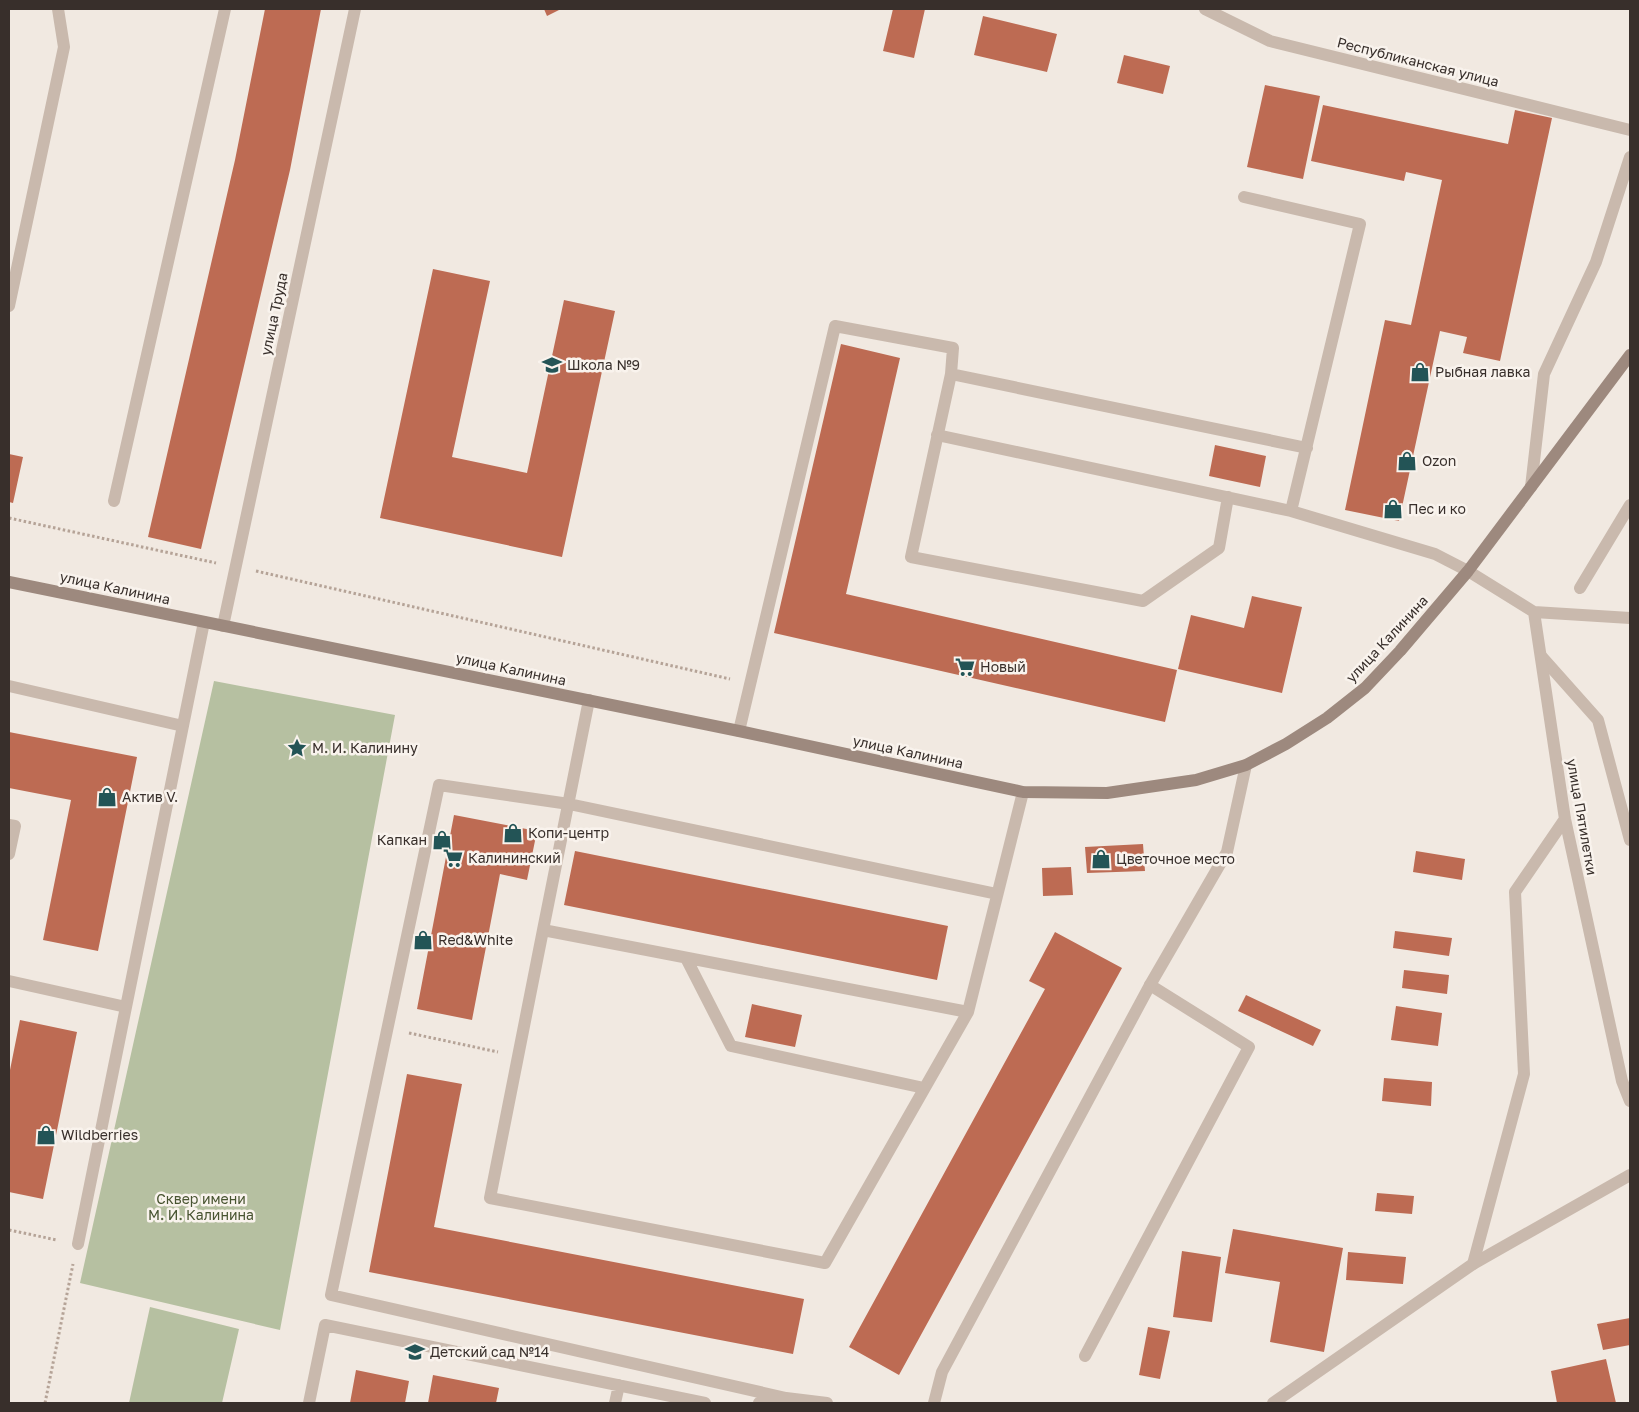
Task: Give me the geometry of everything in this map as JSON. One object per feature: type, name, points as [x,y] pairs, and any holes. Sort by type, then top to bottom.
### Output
[{"type":"street","points":[[9,306],[64,46],[58,9]]},
{"type":"street","points":[[114,500],[225,9]]},
{"type":"street","name":"улица Труда","points":[[223,626],[355,9]]},
{"type":"street","name":"Республиканская улица","points":[[1204,9],[1270,41],[1630,130]]},
{"type":"street","points":[[1531,487],[1544,374],[1596,262],[1630,157]]},
{"type":"street","points":[[1244,196],[1360,224],[1291,511]]},
{"type":"street","points":[[739,731],[835,326],[953,348],[951,374],[911,557],[1143,601],[1219,548],[1228,497]]},
{"type":"street","name":"улица Калинина","points":[[9,582],[739,731],[1023,792],[1108,793],[1196,780],[1246,764],[1286,744],[1326,718],[1365,688],[1400,651],[1468,572],[1630,355]]},
{"type":"street","points":[[951,374],[1306,448]]},
{"type":"street","points":[[937,435],[1291,511],[1435,554],[1534,612],[1630,618]]},
{"type":"street","points":[[1580,588],[1630,505]]},
{"type":"street","name":"улица Пятилетки","points":[[1534,612],[1565,819],[1622,1081],[1630,1101]]},
{"type":"street","points":[[78,1244],[204,622]]},
{"type":"street","points":[[1541,656],[1598,720],[1630,840]]},
{"type":"street","points":[[9,686],[183,726]]},
{"type":"street","points":[[589,700],[490,1198],[825,1263],[968,1012],[1023,792]]},
{"type":"street","points":[[934,1403],[942,1372],[1150,986],[1227,852],[1246,764]]},
{"type":"street","points":[[786,1401],[331,1294],[439,785],[569,804],[997,894]]},
{"type":"street","points":[[1473,1264],[1524,1074],[1515,892],[1565,819]]},
{"type":"street","points":[[9,825],[15,826],[9,854]]},
{"type":"street","points":[[543,930],[968,1012]]},
{"type":"street","points":[[686,958],[731,1046],[924,1088]]},
{"type":"street","points":[[9,981],[126,1007]]},
{"type":"street","points":[[1084,1356],[1249,1047],[1150,986]]},
{"type":"street","points":[[1273,1403],[1473,1264],[1630,1175]]},
{"type":"street","points":[[309,1403],[325,1325],[705,1403]]},
{"type":"street","points":[[615,1403],[619,1385]]},
{"type":"street","points":[[759,1403],[786,1401],[827,1403]]},
{"type":"path","points":[[9,518],[236,567],[750,684]]},
{"type":"path","points":[[387,1028],[518,1057]]},
{"type":"path","points":[[9,1230],[78,1244],[45,1403]]},
{"type":"green space","name":"Сквер имени М. И. Калинина","points":[[214,681],[395,715],[280,1330],[80,1283]]},
{"type":"green space","points":[[150,1307],[239,1329],[222,1403],[129,1403]]},
{"type":"building","points":[[265,9],[321,9],[290,170],[201,549],[148,537],[235,160]]},
{"type":"building","points":[[544,9],[561,9],[547,16]]},
{"type":"building","points":[[893,9],[925,9],[914,58],[883,51]]},
{"type":"building","points":[[983,16],[1057,34],[1047,72],[974,55]]},
{"type":"building","points":[[1124,55],[1170,66],[1163,94],[1117,83]]},
{"type":"building","points":[[1265,85],[1320,96],[1303,179],[1247,167]]},
{"type":"building","points":[[1323,105],[1508,144],[1515,110],[1552,118],[1500,361],[1463,353],[1467,337],[1440,331],[1399,521],[1345,510],[1385,320],[1411,325],[1442,180],[1406,172],[1404,181],[1311,161]]},
{"type":"building","points":[[433,269],[490,281],[452,457],[527,473],[564,300],[615,311],[562,557],[380,518]]},
{"type":"building","points":[[841,344],[900,358],[846,594],[1177,670],[1165,722],[774,633]]},
{"type":"building","points":[[1215,445],[1266,456],[1260,487],[1209,476]]},
{"type":"building","points":[[9,454],[23,457],[13,503],[9,502]]},
{"type":"building","points":[[1252,596],[1302,607],[1282,693],[1178,669],[1191,615],[1244,628]]},
{"type":"building","points":[[9,732],[137,757],[98,951],[43,940],[71,800],[9,788]]},
{"type":"building","points":[[454,815],[537,831],[527,880],[500,874],[472,1020],[417,1009]]},
{"type":"building","points":[[1143,844],[1145,871],[1087,873],[1085,847]]},
{"type":"building","points":[[575,851],[948,926],[937,980],[564,905]]},
{"type":"building","points":[[1416,851],[1465,859],[1462,880],[1413,872]]},
{"type":"building","points":[[1071,867],[1073,895],[1043,896],[1042,868]]},
{"type":"building","points":[[1395,931],[1452,938],[1449,956],[1393,948]]},
{"type":"building","points":[[1055,932],[1122,968],[899,1375],[849,1347],[1045,989],[1029,981]]},
{"type":"building","points":[[1404,970],[1449,975],[1447,994],[1402,988]]},
{"type":"building","points":[[1246,995],[1321,1030],[1313,1046],[1238,1011]]},
{"type":"building","points":[[752,1004],[802,1015],[795,1047],[745,1037]]},
{"type":"building","points":[[1396,1006],[1442,1013],[1438,1046],[1391,1040]]},
{"type":"building","points":[[20,1020],[77,1032],[43,1199],[9,1192],[9,1075]]},
{"type":"building","points":[[407,1074],[462,1084],[434,1227],[804,1299],[793,1354],[369,1272]]},
{"type":"building","points":[[1384,1078],[1432,1082],[1431,1106],[1382,1101]]},
{"type":"building","points":[[1377,1193],[1414,1196],[1412,1214],[1375,1211]]},
{"type":"building","points":[[1233,1229],[1343,1248],[1324,1352],[1270,1342],[1280,1282],[1225,1273]]},
{"type":"building","points":[[1182,1251],[1221,1257],[1212,1322],[1173,1317]]},
{"type":"building","points":[[1348,1252],[1406,1257],[1403,1284],[1346,1280]]},
{"type":"building","points":[[1630,1318],[1630,1345],[1603,1350],[1597,1324]]},
{"type":"building","points":[[1148,1327],[1170,1331],[1160,1379],[1139,1375]]},
{"type":"building","points":[[1606,1359],[1616,1403],[1557,1403],[1551,1371]]},
{"type":"building","points":[[356,1370],[409,1381],[405,1403],[350,1403]]},
{"type":"building","points":[[433,1375],[499,1388],[496,1403],[428,1403]]},
{"type":"place","name":"Школа №9","points":[[552,365]]},
{"type":"place","name":"Рыбная лавка","points":[[1420,372]]},
{"type":"place","name":"Ozon","points":[[1407,461]]},
{"type":"place","name":"Пес и ко","points":[[1393,509]]},
{"type":"place","name":"Новый","points":[[965,667]]},
{"type":"place","name":"М. И. Калинину","points":[[297,748]]},
{"type":"place","name":"Актив V.","points":[[107,797]]},
{"type":"place","name":"Копи-центр","points":[[513,833]]},
{"type":"place","name":"Капкан","points":[[442,840]]},
{"type":"place","name":"Калининский","points":[[453,858]]},
{"type":"place","name":"Цветочное место","points":[[1101,859]]},
{"type":"place","name":"Red&White","points":[[423,940]]},
{"type":"place","name":"Wildberries","points":[[46,1135]]},
{"type":"place","name":"Детский сад №14","points":[[415,1352]]}]
